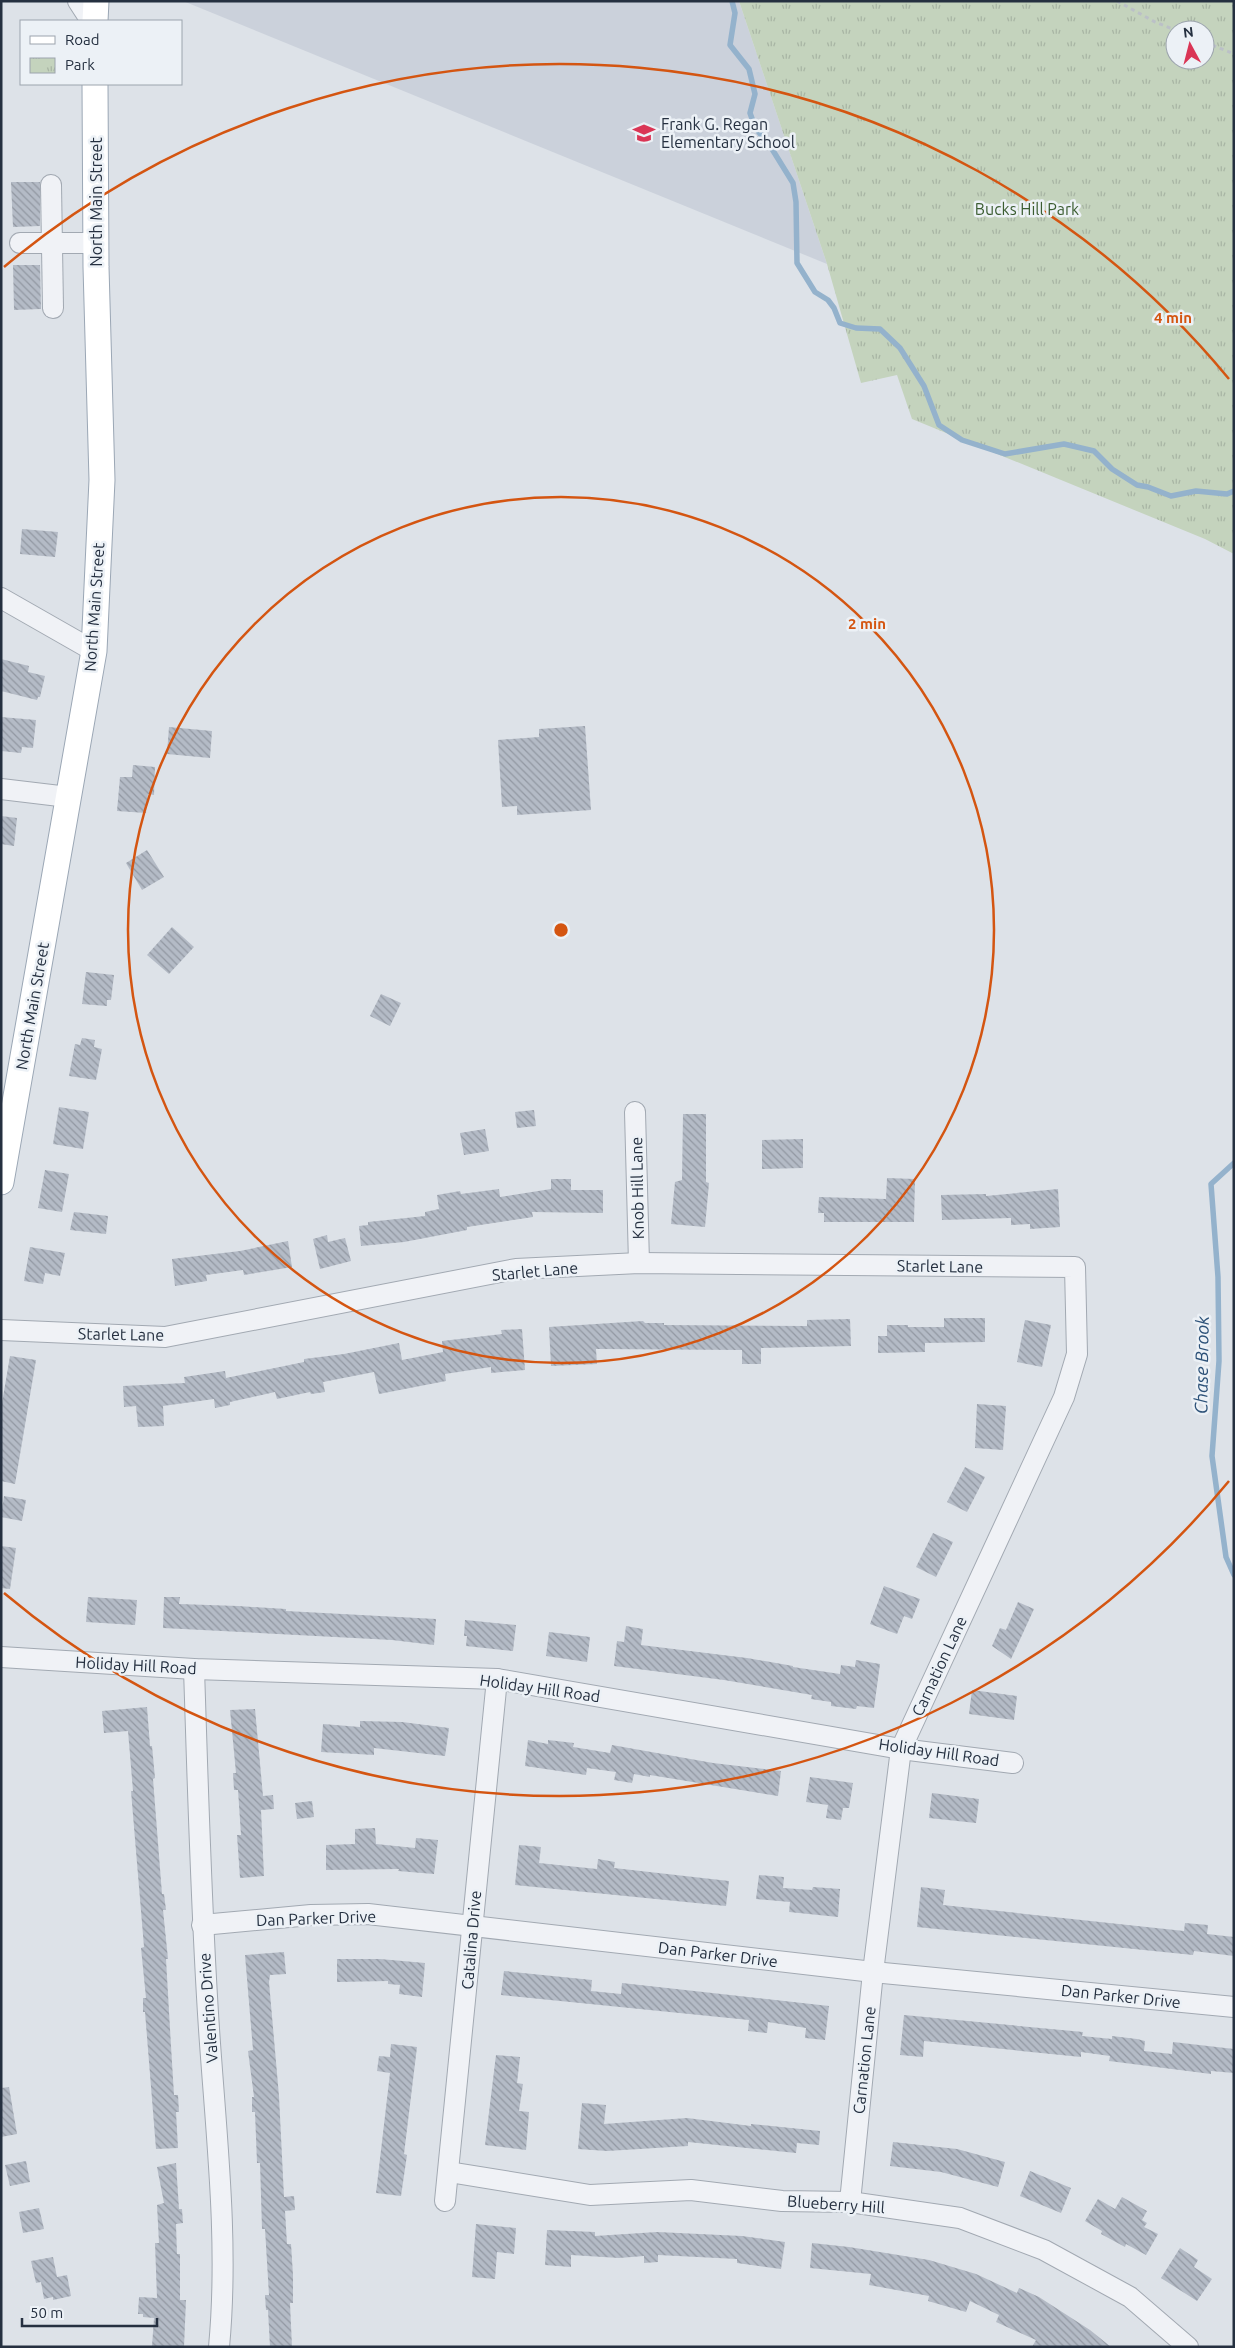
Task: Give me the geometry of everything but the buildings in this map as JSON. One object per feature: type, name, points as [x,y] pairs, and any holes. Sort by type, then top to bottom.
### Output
[{"type":"main road","points":[[95,20],[96,1]]},
{"type":"main road","name":"North Main Street","points":[[1,1182],[94,650],[102,480],[96,243],[95,85]]},
{"type":"street","points":[[78,1],[90,20]]},
{"type":"street","points":[[51,185],[53,308]]},
{"type":"street","points":[[20,243],[96,243]]},
{"type":"street","points":[[1,598],[94,650]]},
{"type":"street","points":[[1,789],[68,797]]},
{"type":"street","name":"Knob Hill Lane","points":[[635,1112],[639,1263]]},
{"type":"street","name":"Starlet Lane","points":[[1,1330],[165,1337],[516,1269],[639,1263],[1075,1268]]},
{"type":"street","name":"Carnation Lane","points":[[850,2202],[872,1972],[901,1749],[1064,1397],[1077,1354],[1075,1268]]},
{"type":"street","name":"Holiday Hill Road","points":[[1,1657],[194,1669],[497,1679],[901,1749],[1013,1763]]},
{"type":"street","name":"Valentino Drive","points":[[194,1669],[202,1925],[221,2219],[223,2305],[218,2347]]},
{"type":"street","name":"Catalina Drive","points":[[445,2200],[497,1679]]},
{"type":"street","name":"Dan Parker Drive","points":[[202,1925],[311,1915],[368,1914],[472,1924],[872,1972],[1234,2007]]},
{"type":"street","name":"Blueberry Hill","points":[[449,2172],[590,2195],[691,2190],[782,2201],[850,2202],[960,2218],[1044,2250],[1130,2297],[1188,2347]]},
{"type":"path","points":[[1117,1],[1165,26]]},
{"type":"path","points":[[1215,46],[1234,54]]},
{"type":"shaded area","name":"Frank G. Regan Elementary School","points":[[183,1],[739,1],[827,264]]},
{"type":"green space","name":"Bucks Hill Park","points":[[739,1],[1234,1],[1234,554],[1205,539],[912,419],[897,375],[861,383],[827,264]]},
{"type":"waterway","name":"Chase Brook","points":[[732,1],[735,13],[730,45],[749,69],[755,94],[750,113],[755,127],[772,149],[793,183],[796,202],[797,263],[815,292],[828,300],[834,308],[840,323],[856,328],[880,329],[900,348],[924,386],[939,425],[962,440],[1005,454],[1064,444],[1094,451],[1112,469],[1137,485],[1171,496],[1196,491],[1227,494],[1234,491]]},
{"type":"waterway","name":"Chase Brook","points":[[1234,1163],[1211,1184],[1218,1277],[1219,1361],[1212,1456],[1226,1557],[1234,1575]]},
{"type":"place","name":"Frank G. Regan Elementary School","points":[[644,133]]}]
